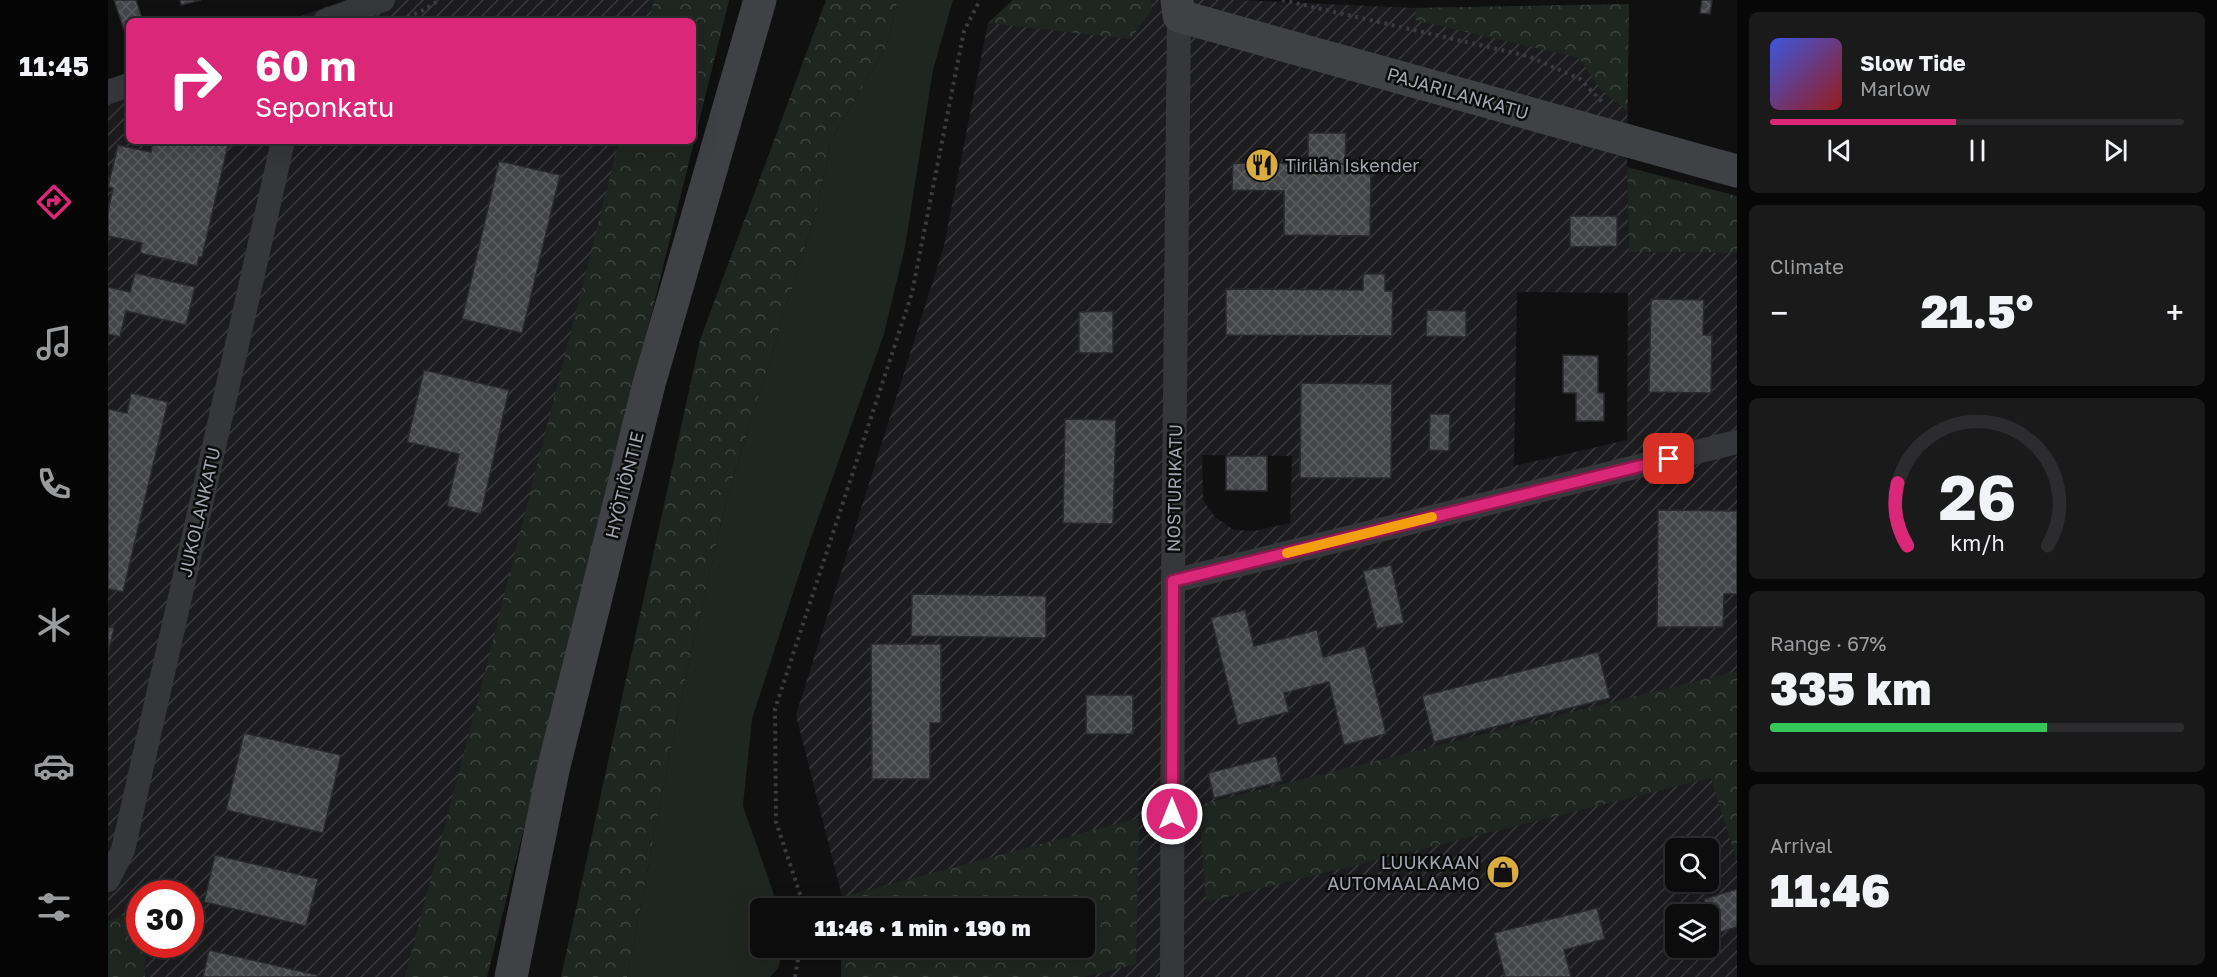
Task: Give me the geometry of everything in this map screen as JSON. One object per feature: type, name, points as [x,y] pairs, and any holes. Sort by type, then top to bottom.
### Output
[{"type":"main road","name":"HYÖTIÖNTIE","points":[[511,977],[553,770],[649,384],[760,0]]},
{"type":"main road","name":"PAJARILANKATU","points":[[1178,8],[1737,171]]},
{"type":"street","points":[[333,18],[383,0]]},
{"type":"street","name":"NOSTURIKATU","points":[[1172,977],[1178,8]]},
{"type":"street","points":[[108,92],[126,87]]},
{"type":"street","name":"JUKOLANKATU","points":[[108,880],[123,850],[282,144]]},
{"type":"street","points":[[1173,581],[1737,442]]},
{"type":"path","points":[[403,18],[420,12],[440,0]]},
{"type":"path","points":[[801,898],[776,822],[775,709],[912,293],[964,32],[980,0]]},
{"type":"path","points":[[1282,0],[1528,56],[1580,79],[1606,106]]},
{"type":"path","points":[[795,977],[798,958]]},
{"type":"shaded area","points":[[345,0],[729,0],[696,133],[696,18],[295,18]]},
{"type":"shaded area","points":[[1013,0],[1238,0],[1416,8],[1629,4],[1627,167],[1629,252],[1737,253],[1737,977],[841,977],[841,958],[1095,958],[1095,898],[842,898],[796,715],[944,246],[988,23]],"holes":[[[1517,292],[1628,293],[1627,440],[1514,466]],[[1202,455],[1292,456],[1290,523],[1254,531],[1234,530],[1215,517],[1203,500]]]},
{"type":"shaded area","points":[[126,74],[126,144],[693,144],[487,977],[145,977],[146,958],[204,958],[204,880],[126,880],[126,915],[108,921],[108,80]]},
{"type":"green space","points":[[654,0],[729,0],[696,133],[696,18],[650,18]]},
{"type":"green space","points":[[826,0],[898,0],[886,47],[831,140],[817,208],[727,498],[679,706],[627,977],[561,977],[700,340]]},
{"type":"green space","points":[[898,0],[953,0],[933,70],[905,247],[884,334],[810,541],[752,719],[743,806],[775,898],[750,898],[750,958],[780,958],[779,967],[770,977],[627,977],[679,706],[727,498],[817,208],[831,140],[886,47]]},
{"type":"green space","points":[[1013,0],[1151,0],[1152,10],[1130,39],[988,23]]},
{"type":"green space","points":[[1629,4],[1627,111],[1600,89],[1579,58],[1415,20],[1416,8]]},
{"type":"green space","points":[[618,144],[693,144],[487,977],[405,977],[474,715]]},
{"type":"green space","points":[[1627,167],[1737,196],[1737,253],[1629,252]]},
{"type":"green space","points":[[1737,671],[1737,861],[1711,778],[1206,902],[1199,805]]},
{"type":"green space","points":[[1139,818],[1136,964],[1084,977],[841,977],[841,958],[1095,958],[1095,898],[842,897]]},
{"type":"green space","points":[[126,915],[126,958],[146,958],[145,977],[108,977],[108,921]]},
{"type":"building","points":[[114,0],[136,0],[142,18],[126,18],[126,29],[124,30]]},
{"type":"building","points":[[180,0],[201,0],[181,5]]},
{"type":"building","points":[[1702,0],[1712,0],[1710,14],[1700,13]]},
{"type":"building","points":[[1308,133],[1346,133],[1345,164],[1308,164]]},
{"type":"building","points":[[156,144],[228,144],[202,257],[199,257],[197,266],[140,253],[142,243],[108,236],[108,211],[113,188],[108,187],[118,145],[151,152],[152,147]]},
{"type":"building","points":[[499,161],[560,175],[522,333],[462,319]]},
{"type":"building","points":[[1233,163],[1371,164],[1370,236],[1284,235],[1284,191],[1232,190]]},
{"type":"building","points":[[1570,216],[1617,216],[1617,246],[1570,247]]},
{"type":"building","points":[[135,273],[195,287],[186,325],[126,311],[120,337],[108,334],[108,287],[130,292]]},
{"type":"building","points":[[1363,274],[1385,274],[1385,291],[1393,291],[1392,336],[1226,335],[1226,289],[1363,290]]},
{"type":"building","points":[[1651,299],[1704,300],[1703,335],[1712,335],[1711,393],[1649,392]]},
{"type":"building","points":[[1427,310],[1466,311],[1466,337],[1426,336]]},
{"type":"building","points":[[1113,311],[1113,353],[1079,353],[1079,312]]},
{"type":"building","points":[[1563,355],[1598,356],[1598,393],[1604,393],[1604,421],[1576,421],[1576,393],[1563,393]]},
{"type":"building","points":[[424,370],[509,390],[481,514],[447,506],[459,454],[407,442]]},
{"type":"building","points":[[1301,383],[1392,384],[1391,478],[1300,478]]},
{"type":"building","points":[[131,393],[168,402],[123,592],[108,589],[108,409],[127,413]]},
{"type":"building","points":[[1430,414],[1450,414],[1449,451],[1429,450]]},
{"type":"building","points":[[1065,419],[1116,420],[1113,524],[1063,523]]},
{"type":"building","points":[[1226,456],[1267,456],[1267,491],[1226,490]]},
{"type":"building","points":[[1658,510],[1737,511],[1737,594],[1724,594],[1723,627],[1657,627]]},
{"type":"building","points":[[1391,565],[1404,623],[1377,629],[1363,571]]},
{"type":"building","points":[[912,594],[1046,596],[1046,638],[911,636]]},
{"type":"building","points":[[1245,610],[1254,646],[1317,630],[1323,657],[1365,646],[1386,734],[1344,745],[1329,682],[1284,693],[1289,712],[1238,725],[1211,618]]},
{"type":"building","points":[[108,627],[114,628],[108,654]]},
{"type":"building","points":[[871,644],[941,644],[941,723],[930,723],[930,779],[872,779]]},
{"type":"building","points":[[1598,652],[1610,698],[1434,742],[1422,696]]},
{"type":"building","points":[[1086,695],[1133,695],[1133,734],[1086,734]]},
{"type":"building","points":[[244,733],[341,755],[323,833],[226,810]]},
{"type":"building","points":[[1276,756],[1282,781],[1214,798],[1208,773]]},
{"type":"building","points":[[215,855],[318,879],[306,926],[204,902]]},
{"type":"building","points":[[1737,889],[1737,927],[1719,932],[1719,904],[1705,904],[1704,899]]},
{"type":"building","points":[[1597,908],[1605,939],[1564,950],[1571,977],[1505,977],[1494,933]]},
{"type":"building","points":[[209,950],[317,975],[317,977],[203,977]]},
{"type":"slow traffic","points":[[1287,553],[1432,517]]},
{"type":"place","name":"Tirilän Iskender","points":[[1262,165]]},
{"type":"place","name":"LUUKKAAN AUTOMAALAAMO","points":[[1503,872]]},
{"type":"route","points":[[1172,814],[1173,581],[1669,459]]}]
